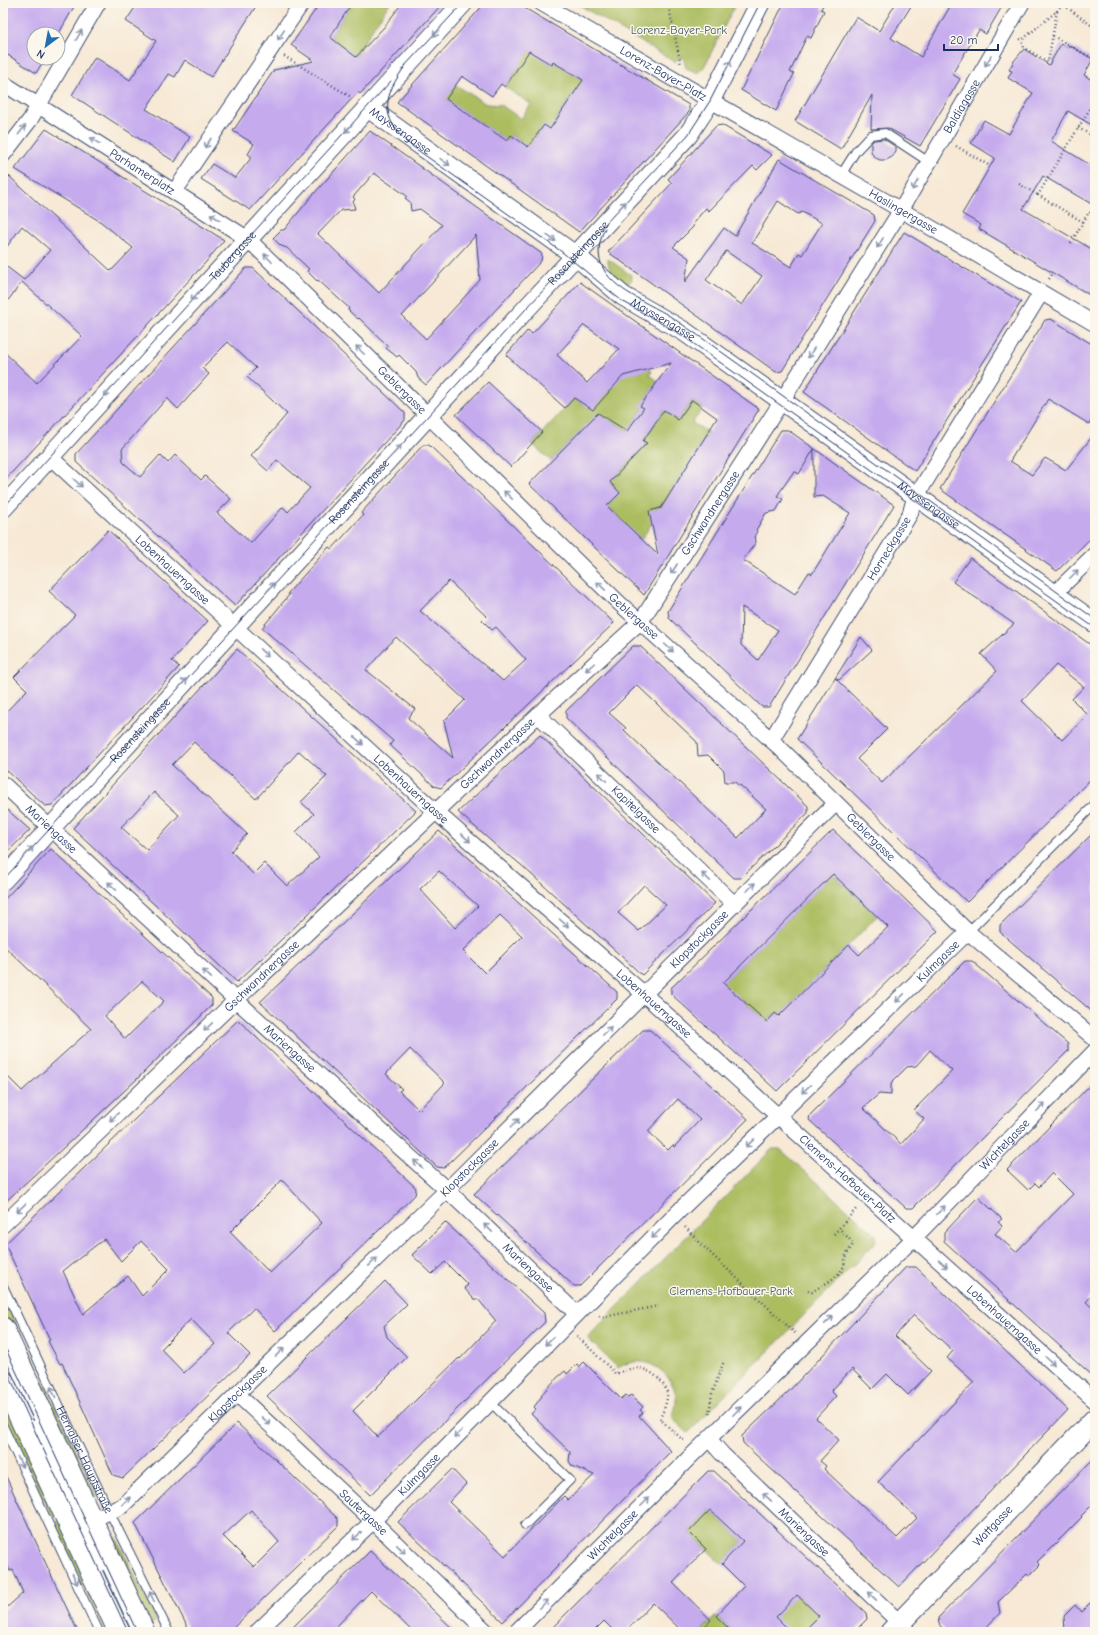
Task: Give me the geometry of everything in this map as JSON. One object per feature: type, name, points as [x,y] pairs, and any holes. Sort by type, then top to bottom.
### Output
[{"type":"main road","name":"Hernalser Hauptstraße","points":[[3,1328],[101,1516],[144,1632]]},
{"type":"main road","points":[[3,1380],[119,1632]]},
{"type":"main road","name":"Wattgasse","points":[[900,1629],[1095,1419]]},
{"type":"street","points":[[3,155],[30,120],[98,3]]},
{"type":"street","name":"Parhamerplatz","points":[[38,105],[175,191],[302,3]]},
{"type":"street","name":"Taubergasse","points":[[3,508],[463,3]]},
{"type":"street","name":"Lorenz-Bayer-Platz","points":[[541,3],[710,101],[760,3]]},
{"type":"street","name":"Baldiagasse","points":[[901,210],[1022,3]]},
{"type":"street","points":[[3,83],[38,105]]},
{"type":"street","name":"Haslingergasse","points":[[710,101],[841,175],[1095,324]]},
{"type":"street","name":"Rosensteingasse","points":[[3,880],[428,416],[688,135],[710,101]]},
{"type":"street","name":"Mayssengasse","points":[[368,107],[576,256],[623,296],[685,332],[1095,623]]},
{"type":"street","name":"Geblergasse","points":[[175,191],[248,238],[618,602],[641,621],[771,740],[968,932],[1095,1040]]},
{"type":"street","name":"Gschwandnergasse","points":[[3,1225],[236,1000],[538,715],[641,621],[782,401],[901,210]]},
{"type":"street","name":"Horneckgasse","points":[[771,740],[910,514],[916,496],[1041,293]]},
{"type":"street","name":"Lobenhauerngasse","points":[[49,456],[436,812],[644,994],[778,1116]]},
{"type":"street","points":[[1054,594],[1095,554]]},
{"type":"street","name":"Kapitelgasse","points":[[538,715],[734,904]]},
{"type":"street","name":"Mariengasse","points":[[3,784],[236,1000],[447,1190],[576,1313]]},
{"type":"street","name":"Klopstockgasse","points":[[101,1516],[122,1506],[447,1190],[836,803]]},
{"type":"street","name":"Kulmgasse","points":[[778,1116],[968,932]]},
{"type":"street","name":"Wichtelgasse","points":[[914,1238],[1095,1052]]},
{"type":"street","points":[[576,1313],[778,1116]]},
{"type":"street","name":"Clemens-Hofbauer-Platz","points":[[778,1116],[914,1238]]},
{"type":"street","points":[[710,1439],[914,1238]]},
{"type":"street","name":"Lobenhauerngasse","points":[[914,1238],[1095,1401]]},
{"type":"street","name":"Kulmgasse","points":[[257,1632],[373,1521],[576,1313]]},
{"type":"street","name":"Sautergasse","points":[[237,1394],[373,1521],[487,1632]]},
{"type":"street","name":"Mariengasse","points":[[710,1439],[723,1455],[900,1629]]},
{"type":"street","name":"Wichtelgasse","points":[[516,1632],[710,1439]]},
{"type":"lane","points":[[841,175],[856,151],[871,136],[885,133],[928,162]]},
{"type":"lane","name":"Kulmgasse","points":[[968,932],[1095,804]]},
{"type":"lane","name":"Hernalser Hauptstraße","points":[[3,1286],[101,1516],[169,1632]]},
{"type":"lane","points":[[490,1402],[570,1480],[525,1525]]},
{"type":"lane","points":[[33,1418],[106,1575]]},
{"type":"lane","points":[[3,1426],[99,1632]]},
{"type":"path","points":[[668,3],[682,68]]},
{"type":"path","points":[[1006,31],[1022,40],[1024,48],[1048,62],[1057,11],[1061,3],[1095,28]]},
{"type":"path","points":[[1022,40],[1057,11]]},
{"type":"path","points":[[1053,36],[1095,60]]},
{"type":"path","name":"Mayssengasse","points":[[272,48],[368,107]]},
{"type":"path","points":[[1038,195],[1095,100]]},
{"type":"path","points":[[1078,128],[1095,137]]},
{"type":"path","points":[[942,138],[990,166]]},
{"type":"path","points":[[1019,184],[1083,222]]},
{"type":"path","points":[[1071,242],[1089,212],[1095,216]]},
{"type":"path","points":[[834,1234],[867,1196]]},
{"type":"path","points":[[674,1216],[705,1248],[806,1343]]},
{"type":"path","points":[[808,1290],[812,1292],[828,1282],[844,1267],[847,1254],[852,1248],[853,1242],[839,1228]]},
{"type":"path","points":[[576,1313],[604,1317],[658,1306]]},
{"type":"path","points":[[565,1325],[616,1374],[638,1368],[649,1371],[659,1379],[666,1392],[666,1403],[660,1419],[696,1452]]},
{"type":"path","points":[[710,1439],[708,1422],[712,1394],[724,1361]]},
{"type":"green space","points":[[352,3],[390,3],[374,26],[356,57],[346,49],[338,58],[323,49]]},
{"type":"green space","name":"Lorenz-Bayer-Park","points":[[576,3],[736,3],[704,67],[698,73],[686,68],[683,57],[677,59],[675,62]]},
{"type":"green space","points":[[503,41],[543,56],[541,59],[551,65],[553,62],[615,99],[601,115],[572,96],[555,121],[552,130],[544,125],[530,145],[538,150],[518,145],[521,141],[511,135],[507,141],[444,98],[456,85],[486,104],[501,105],[521,119],[531,104],[505,87],[516,71]]},
{"type":"green space","points":[[608,259],[631,275],[632,279],[627,286],[611,271]]},
{"type":"green space","points":[[646,367],[652,371],[650,375],[658,381],[641,405],[644,408],[627,431],[598,414],[551,461],[532,444],[574,398],[583,404],[623,375]]},
{"type":"green space","points":[[692,400],[703,408],[692,423],[708,432],[661,508],[658,506],[654,520],[639,543],[621,529],[626,524],[607,506],[620,493],[610,482],[647,444],[643,441],[664,410],[678,420]]},
{"type":"green space","points":[[833,874],[877,916],[779,1016],[775,1013],[767,1022],[740,998],[713,993]]},
{"type":"green space","name":"Clemens-Hofbauer-Park","points":[[772,1149],[780,1149],[876,1235],[875,1243],[688,1433],[672,1418],[676,1405],[676,1394],[673,1386],[662,1371],[647,1363],[638,1362],[628,1363],[618,1368],[587,1338]]},
{"type":"green space","points":[[3,1296],[38,1369],[30,1373],[3,1314]]},
{"type":"green space","points":[[40,1375],[97,1497],[90,1501],[32,1378]]},
{"type":"green space","points":[[3,1393],[60,1515],[52,1518],[3,1413]]},
{"type":"green space","points":[[710,1510],[743,1541],[722,1564],[689,1532]]},
{"type":"green space","points":[[62,1520],[114,1632],[105,1632],[54,1523]]},
{"type":"green space","points":[[116,1537],[157,1621],[148,1625],[108,1541]]},
{"type":"green space","points":[[797,1595],[803,1601],[806,1598],[821,1613],[808,1626],[811,1630],[809,1632],[790,1632],[772,1614]]},
{"type":"green space","points":[[716,1616],[732,1632],[700,1632]]},
{"type":"building","points":[[3,3],[76,3],[63,26],[26,26],[26,66],[40,66],[36,73],[3,52]]},
{"type":"building","points":[[138,3],[258,3],[211,77],[185,60],[175,77],[169,74],[146,109],[190,137],[175,162],[72,95],[95,57],[130,80],[156,41],[126,21]]},
{"type":"building","points":[[320,3],[352,3],[330,37],[356,57],[385,26],[402,3],[443,3],[360,94],[358,92],[250,210],[201,179],[212,164],[235,178],[252,157],[248,154],[254,144],[233,131],[274,70],[314,61],[291,45]]},
{"type":"building","points":[[485,3],[516,3],[689,105],[689,112],[579,232],[397,102]],"holes":[[[529,51],[552,65],[553,62],[583,80],[550,129],[544,125],[528,147],[511,135],[507,141],[446,99],[462,76],[492,96],[501,84],[505,87]]]},
{"type":"building","points":[[784,3],[824,3],[821,9],[824,11],[811,38],[807,36],[790,72],[794,74],[776,111],[741,90]]},
{"type":"building","points":[[896,3],[913,3],[891,38],[921,57],[952,3],[1004,3],[986,34],[979,30],[952,74],[960,79],[920,146],[888,128],[871,129],[872,95],[841,149],[795,121],[856,17],[879,31]]},
{"type":"building","points":[[1061,44],[1068,48],[1069,45],[1093,59],[1084,75],[1095,82],[1095,127],[1068,111],[1051,141],[1095,168],[1095,206],[1043,176],[1023,209],[1095,251],[1095,298],[979,229],[981,225],[962,214],[995,158],[971,143],[984,120],[1009,134],[1033,93],[1008,78],[1012,71],[1009,70],[1014,61],[1024,49],[1049,65]]},
{"type":"building","points":[[722,125],[772,155],[757,170],[753,166],[709,211],[706,208],[694,222],[693,227],[673,247],[689,258],[685,282],[724,228],[735,236],[779,159],[874,215],[875,221],[782,371],[776,372],[608,252],[672,183],[668,179],[716,126]],"holes":[[[778,201],[798,214],[802,212],[822,223],[802,255],[799,253],[791,267],[752,243]],[[726,251],[762,276],[742,305],[706,280]]]},
{"type":"building","points":[[46,129],[224,240],[206,262],[3,482],[3,351],[37,383],[82,336],[22,282],[3,307],[3,264],[24,280],[50,250],[22,226],[3,252],[3,184],[9,176],[111,271],[133,248],[101,222],[15,169]]},
{"type":"building","points":[[370,131],[542,254],[541,261],[426,385],[418,378],[416,372],[399,355],[397,357],[386,348],[388,346],[359,318],[358,319],[348,310],[349,308],[307,271],[309,269],[287,248],[281,246],[273,238],[281,230],[284,230],[311,197]],"holes":[[[374,173],[407,196],[405,198],[410,202],[411,211],[420,209],[442,225],[379,293],[318,234],[341,210],[355,209],[353,202],[355,199],[353,197]],[[476,235],[480,280],[426,339],[402,316]]]},
{"type":"building","points":[[884,139],[896,147],[896,152],[892,157],[886,160],[880,160],[874,157],[871,151],[871,143],[874,140]]},
{"type":"building","points":[[904,232],[1021,302],[915,471],[804,392]]},
{"type":"building","points":[[246,268],[253,268],[405,413],[405,420],[235,606],[76,462],[76,454]],"holes":[[[228,342],[256,368],[247,377],[287,414],[251,456],[268,471],[277,460],[310,488],[288,512],[283,507],[251,543],[217,513],[231,499],[205,476],[201,480],[175,455],[168,463],[160,455],[140,477],[123,462],[122,449],[167,398],[178,409],[209,374],[202,368]]]},
{"type":"building","points":[[580,282],[759,409],[644,595],[529,484],[598,413],[627,431],[644,408],[640,406],[671,363],[623,376],[593,410],[574,398],[565,408],[506,355],[528,330],[532,334]],"holes":[[[584,325],[619,349],[587,383],[557,355]],[[692,400],[717,418],[661,508],[649,511],[658,555],[607,506],[620,493],[610,482],[647,443],[643,441],[664,410],[678,420]]]},
{"type":"building","points":[[1051,319],[1095,346],[1095,415],[1089,424],[1048,399],[1010,461],[1032,475],[1045,458],[1066,470],[1095,433],[1095,534],[1057,571],[940,489],[1045,320]]},
{"type":"building","points":[[488,382],[542,432],[511,467],[456,415]]},
{"type":"building","points":[[781,430],[788,430],[894,505],[769,707],[762,707],[669,618],[668,611]],"holes":[[[814,449],[814,497],[823,496],[850,513],[812,574],[809,572],[795,594],[743,560],[756,542],[756,530],[766,513],[776,511],[783,499],[777,496],[794,471],[799,474]],[[742,607],[778,630],[758,660],[741,645]]]},
{"type":"building","points":[[423,445],[429,445],[614,623],[441,788],[434,786],[390,745],[393,741],[262,628],[289,595],[288,593],[329,547],[332,549],[363,515],[361,513]],"holes":[[[449,581],[486,616],[482,620],[492,630],[496,627],[526,660],[503,681],[420,611]],[[396,637],[465,700],[444,721],[453,758],[408,718],[415,709],[366,670]]]},
{"type":"building","points":[[108,530],[208,621],[172,661],[179,667],[52,805],[45,806],[3,767],[3,715],[27,690],[14,677],[75,615],[49,591]]},
{"type":"building","points":[[970,558],[1095,648],[1095,775],[967,902],[797,739],[835,678],[887,729],[857,759],[882,783],[997,671],[981,654],[1014,624],[953,582]],"holes":[[[1056,665],[1084,687],[1072,699],[1088,715],[1062,740],[1022,701]]]},
{"type":"building","points":[[861,637],[872,650],[839,680],[835,678]]},
{"type":"building","points":[[633,646],[640,646],[808,806],[808,813],[741,878],[734,878],[566,718],[566,711]],"holes":[[[637,685],[697,742],[698,756],[708,755],[724,771],[725,782],[735,782],[739,786],[740,785],[766,809],[738,838],[624,730],[626,728],[609,713]]]},
{"type":"building","points":[[237,649],[416,811],[237,982],[73,828]],"holes":[[[194,742],[256,799],[299,751],[327,776],[301,802],[314,814],[296,832],[319,857],[287,886],[264,863],[253,874],[231,851],[247,834],[172,765]],[[154,792],[179,815],[147,850],[121,827]]]},
{"type":"building","points":[[540,735],[715,903],[642,975],[520,864],[509,855],[508,856],[458,812]],"holes":[[[644,885],[666,905],[639,931],[618,913]]]},
{"type":"building","points":[[3,806],[30,830],[3,856]]},
{"type":"building","points":[[833,830],[938,931],[777,1091],[671,994],[671,988]],"holes":[[[833,874],[888,927],[859,955],[849,945],[779,1016],[775,1013],[767,1022],[723,983]]]},
{"type":"building","points":[[439,831],[617,992],[617,999],[444,1168],[437,1167],[260,1002]],"holes":[[[439,871],[478,906],[455,928],[420,889]],[[500,915],[522,936],[485,973],[463,951]],[[410,1049],[445,1083],[419,1110],[399,1091],[402,1089],[386,1074]]]},
{"type":"building","points":[[1095,831],[1095,1014],[1000,932],[1000,925]]},
{"type":"building","points":[[51,849],[212,998],[212,1005],[137,1079],[3,1204],[3,1072],[22,1091],[91,1029],[3,945],[3,901]],"holes":[[[142,981],[164,1001],[125,1039],[105,1016]]]},
{"type":"building","points":[[965,961],[972,961],[1068,1044],[1068,1051],[913,1208],[906,1208],[809,1120],[810,1115]],"holes":[[[930,1050],[952,1071],[914,1110],[924,1119],[901,1144],[863,1108],[879,1094],[891,1095],[891,1083],[907,1067],[916,1066]]]},
{"type":"building","points":[[238,1020],[416,1188],[415,1195],[275,1331],[254,1308],[228,1333],[250,1355],[123,1478],[113,1475],[62,1363],[60,1364],[48,1341],[50,1340],[5,1244]],"holes":[[[282,1180],[322,1223],[270,1273],[230,1232]],[[104,1239],[121,1261],[141,1241],[169,1269],[142,1296],[128,1276],[83,1314],[63,1271]],[[191,1319],[215,1344],[184,1373],[161,1349]]]},
{"type":"building","points":[[643,1030],[650,1030],[748,1119],[580,1286],[574,1286],[474,1194]],"holes":[[[678,1099],[700,1120],[674,1147],[673,1145],[668,1150],[648,1131]]]},
{"type":"building","points":[[1095,1080],[1095,1292],[1086,1302],[1095,1310],[1095,1378],[944,1241],[944,1233],[978,1197],[1002,1219],[998,1222],[1002,1226],[995,1234],[1016,1252],[1073,1194],[1052,1173],[1039,1187],[1035,1183],[1028,1190],[1007,1170]]},
{"type":"building","points":[[445,1222],[544,1313],[545,1322],[370,1495],[267,1396],[385,1281],[407,1304],[384,1326],[387,1337],[407,1357],[353,1411],[378,1437],[459,1358],[460,1359],[496,1321],[478,1299],[474,1299],[464,1288],[468,1285],[445,1262],[432,1274],[412,1255]]},
{"type":"building","points":[[906,1267],[916,1267],[1068,1410],[899,1587],[743,1443],[742,1436],[788,1392]],"holes":[[[914,1315],[953,1351],[947,1358],[974,1382],[878,1482],[917,1518],[897,1538],[824,1469],[826,1466],[820,1461],[839,1440],[816,1418],[836,1396],[831,1391],[852,1369],[872,1389],[887,1374],[908,1395],[931,1371],[895,1336]]]},
{"type":"building","points":[[584,1362],[621,1399],[626,1395],[628,1397],[631,1395],[643,1407],[640,1410],[643,1413],[639,1416],[671,1451],[503,1622],[398,1522],[452,1469],[466,1484],[449,1502],[505,1556],[564,1496],[568,1500],[594,1475],[572,1466],[569,1461],[570,1452],[531,1414],[536,1409],[534,1407],[542,1396],[541,1395],[557,1378],[565,1371],[567,1374],[577,1364],[579,1367]]},
{"type":"building","points":[[237,1423],[338,1519],[338,1526],[229,1632],[190,1632],[135,1523]],"holes":[[[251,1510],[279,1542],[254,1567],[223,1536]]]},
{"type":"building","points":[[1095,1457],[1095,1502],[1037,1562],[1040,1565],[1029,1576],[1027,1574],[998,1602],[1000,1613],[982,1632],[945,1632],[939,1624],[938,1618]]},
{"type":"building","points":[[3,1470],[78,1632],[3,1632],[3,1611],[23,1593],[13,1570],[10,1571],[3,1556]]},
{"type":"building","points":[[708,1471],[714,1471],[866,1613],[867,1619],[854,1632],[803,1632],[819,1616],[797,1595],[776,1617],[791,1632],[732,1632],[716,1616],[744,1586],[722,1564],[743,1541],[710,1510],[689,1532],[706,1549],[673,1583],[711,1620],[700,1632],[683,1632],[653,1603],[625,1632],[615,1632],[604,1621],[593,1632],[548,1632]]},
{"type":"building","points":[[370,1551],[456,1632],[413,1632],[371,1591],[331,1632],[288,1632]]},
{"type":"building","points":[[1095,1598],[1095,1632],[1065,1632],[1064,1616],[1075,1605],[1081,1612]]},
{"type":"tram line","points":[[402,69],[463,3]]},
{"type":"tram line","points":[[3,880],[525,310],[688,135],[710,101],[760,3]]},
{"type":"tram line","points":[[406,65],[393,86],[389,96],[388,106],[389,115],[393,124],[399,134],[409,144],[562,252],[622,301],[680,334],[1095,628]]},
{"type":"tram line","points":[[3,508],[391,81]]},
{"type":"tram line","points":[[605,228],[599,245],[600,260],[605,272],[615,283],[640,300],[668,315],[699,336],[1095,619]]},
{"type":"tram line","points":[[3,1343],[137,1632]]},
{"type":"tram line","points":[[3,1362],[128,1632]]}]
